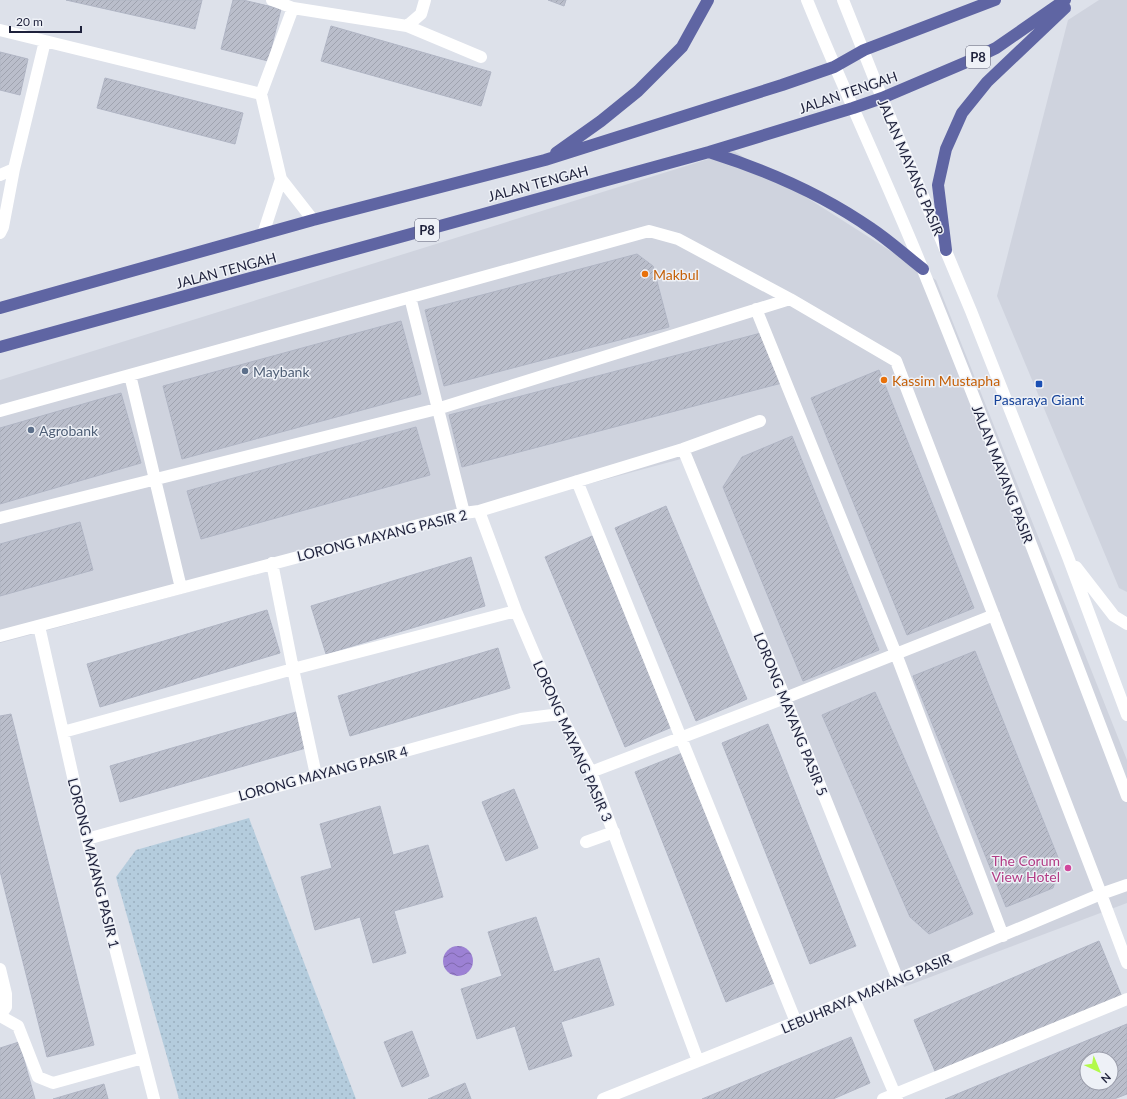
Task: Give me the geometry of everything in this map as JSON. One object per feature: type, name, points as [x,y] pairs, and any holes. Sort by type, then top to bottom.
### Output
[{"type":"main road","points":[[545,160],[601,121],[638,92],[682,47],[708,0]]},
{"type":"main road","name":"JALAN TENGAH","points":[[0,308],[313,220],[545,160],[782,85],[834,67],[864,50],[995,0]]},
{"type":"main road","name":"JALAN TENGAH","points":[[0,348],[709,152],[853,108],[882,98],[969,62],[1018,33],[1065,0]]},
{"type":"main road","points":[[946,250],[938,185],[946,149],[962,113],[987,82],[1073,0]]},
{"type":"main road","points":[[709,152],[749,165],[828,200],[872,229],[922,269]]},
{"type":"street","points":[[272,0],[293,8],[407,26],[480,57]]},
{"type":"street","points":[[407,26],[421,14],[425,0]]},
{"type":"street","name":"JALAN MAYANG PASIR","points":[[808,0],[834,67],[922,269],[1016,506],[1127,796]]},
{"type":"street","name":"JALAN MAYANG PASIR","points":[[843,0],[882,98],[971,311],[1068,557],[1127,715]]},
{"type":"street","points":[[293,8],[261,94],[281,179],[313,220]]},
{"type":"street","points":[[0,30],[261,94]]},
{"type":"street","points":[[0,233],[3,227],[14,169],[45,41]]},
{"type":"street","points":[[0,175],[14,169]]},
{"type":"street","points":[[263,234],[281,179]]},
{"type":"street","points":[[0,411],[410,298],[648,230],[678,239],[790,299],[896,361],[1102,894],[1127,963]]},
{"type":"street","points":[[410,298],[464,513]]},
{"type":"street","points":[[0,518],[437,409],[790,299]]},
{"type":"street","points":[[756,310],[896,654],[1003,936]]},
{"type":"street","points":[[130,375],[181,588]]},
{"type":"street","name":"LORONG MAYANG PASIR 2","points":[[0,636],[272,563],[464,513],[479,511],[683,448],[760,421]]},
{"type":"street","name":"LORONG MAYANG PASIR 5","points":[[683,448],[898,980]]},
{"type":"street","points":[[577,481],[796,1022]]},
{"type":"street","name":"LORONG MAYANG PASIR 3","points":[[479,511],[516,611],[560,714],[591,772],[698,1061]]},
{"type":"street","points":[[1068,557],[1114,616],[1127,624]]},
{"type":"street","points":[[272,563],[316,775]]},
{"type":"street","points":[[64,732],[293,669],[516,611]]},
{"type":"street","points":[[591,772],[785,698],[994,615]]},
{"type":"street","name":"LORONG MAYANG PASIR 1","points":[[39,626],[87,839],[154,1099]]},
{"type":"street","name":"LORONG MAYANG PASIR 4","points":[[87,839],[521,719],[560,714]]},
{"type":"street","points":[[586,842],[614,832]]},
{"type":"street","name":"LEBUHRAYA MAYANG PASIR","points":[[604,1099],[796,1022],[1102,894],[1127,885]]},
{"type":"street","points":[[0,969],[6,994],[6,1007],[0,1016],[18,1026],[38,1076],[53,1083],[143,1058]]},
{"type":"street","points":[[854,998],[896,1097]]},
{"type":"street","points":[[883,1099],[896,1097],[1127,999]]},
{"type":"shaded area","points":[[1099,0],[1127,0],[1127,592],[1119,588],[997,296],[1068,20]]},
{"type":"shaded area","points":[[734,151],[936,280],[1127,760],[1127,903],[904,987],[692,456],[0,643],[0,380]]},
{"type":"shaded area","points":[[249,818],[356,1099],[179,1099],[116,877],[136,850]]},
{"type":"water","points":[[458,946],[464,947],[472,955],[472,967],[464,975],[458,976],[452,975],[444,967],[443,961],[444,955],[452,947]]},
{"type":"building","points":[[66,0],[202,0],[195,29]]},
{"type":"building","points":[[233,0],[243,0],[281,9],[268,61],[221,49]]},
{"type":"building","points":[[548,0],[566,0],[564,6]]},
{"type":"building","points":[[331,26],[491,72],[481,106],[321,61]]},
{"type":"building","points":[[0,52],[28,59],[20,95],[0,90]]},
{"type":"building","points":[[105,78],[243,113],[235,144],[97,108]]},
{"type":"building","points":[[637,254],[653,266],[669,327],[444,386],[425,310]]},
{"type":"building","points":[[401,321],[421,394],[182,459],[163,386]]},
{"type":"building","points":[[761,333],[782,383],[462,467],[449,415]]},
{"type":"building","points":[[879,370],[974,608],[907,635],[811,398]]},
{"type":"building","points":[[121,393],[141,463],[0,504],[0,428]]},
{"type":"building","points":[[416,427],[430,475],[201,539],[187,491]]},
{"type":"building","points":[[792,436],[879,650],[803,681],[723,487],[742,457]]},
{"type":"building","points":[[666,506],[747,699],[696,721],[615,528]]},
{"type":"building","points":[[80,522],[93,570],[0,596],[0,544]]},
{"type":"building","points":[[592,536],[672,727],[625,747],[545,557]]},
{"type":"building","points":[[471,557],[485,606],[326,654],[311,606]]},
{"type":"building","points":[[267,610],[280,653],[100,707],[87,664]]},
{"type":"building","points":[[498,648],[510,688],[350,736],[338,696]]},
{"type":"building","points":[[975,651],[1061,865],[1053,888],[1006,907],[913,676]]},
{"type":"building","points":[[875,692],[973,914],[929,934],[910,917],[822,715]]},
{"type":"building","points":[[296,712],[306,748],[120,802],[110,766]]},
{"type":"building","points":[[11,714],[94,1045],[47,1057],[0,871],[0,716]]},
{"type":"building","points":[[768,724],[856,946],[810,964],[722,743]]},
{"type":"building","points":[[685,752],[777,982],[726,1002],[635,772]]},
{"type":"building","points":[[514,789],[538,848],[506,861],[482,802]]},
{"type":"building","points":[[380,806],[393,855],[428,845],[443,897],[394,911],[406,953],[373,963],[360,917],[315,930],[301,877],[332,868],[320,824]]},
{"type":"building","points":[[536,917],[554,972],[599,958],[614,1005],[561,1022],[572,1056],[529,1070],[515,1026],[477,1039],[461,989],[502,976],[488,932]]},
{"type":"building","points":[[1099,941],[1122,997],[937,1076],[914,1020]]},
{"type":"building","points":[[1127,1024],[1127,1094],[1114,1099],[945,1099]]},
{"type":"building","points":[[412,1031],[429,1076],[402,1087],[384,1042]]},
{"type":"building","points":[[851,1037],[870,1083],[833,1099],[702,1099]]},
{"type":"building","points":[[19,1042],[35,1099],[0,1099],[0,1048]]},
{"type":"building","points":[[465,1083],[471,1099],[428,1099]]},
{"type":"building","points":[[104,1084],[108,1099],[53,1099]]},
{"type":"place","name":"Makbul","points":[[645,274]]},
{"type":"place","name":"Maybank","points":[[245,371]]},
{"type":"place","name":"Kassim Mustapha","points":[[884,380]]},
{"type":"place","name":"Pasaraya Giant","points":[[1039,384]]},
{"type":"place","name":"Agrobank","points":[[31,430]]},
{"type":"place","name":"The Corum View Hotel","points":[[1068,868]]}]
